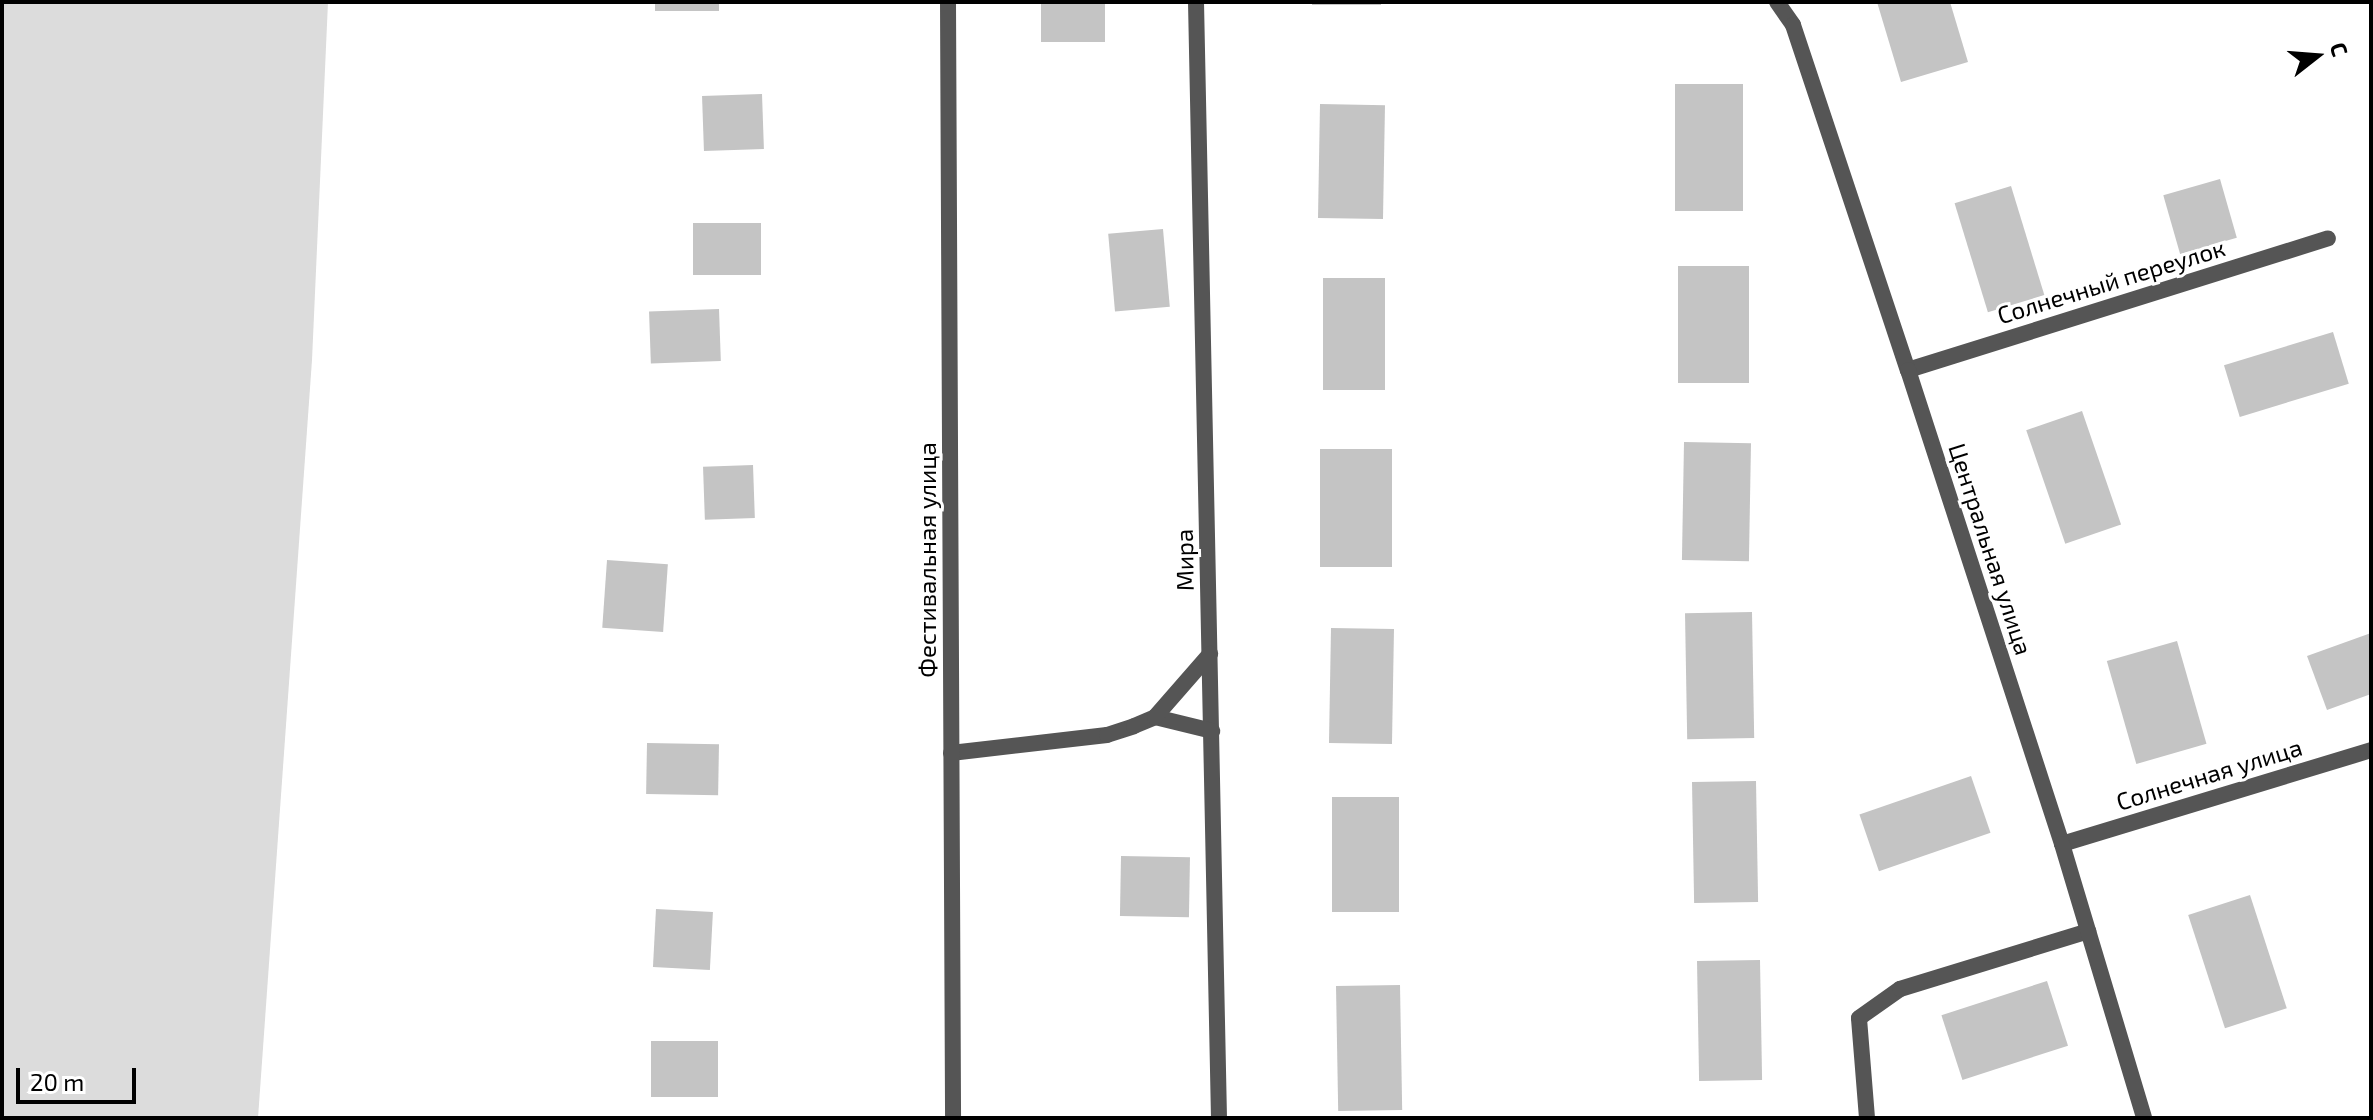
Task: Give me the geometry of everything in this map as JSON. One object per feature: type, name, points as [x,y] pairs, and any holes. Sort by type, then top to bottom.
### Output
[{"type":"street","name":"Фестивальная улица","points":[[948,2],[953,1118]]},
{"type":"street","name":"Мира","points":[[1196,2],[1219,1118]]},
{"type":"street","name":"Центральная улица","points":[[1777,2],[1793,25],[1908,370],[2062,844],[2144,1118]]},
{"type":"street","name":"Солнечный переулок","points":[[1908,370],[2328,238]]},
{"type":"street","points":[[951,753],[1107,735],[1155,717],[1210,654]]},
{"type":"street","points":[[1155,717],[1212,731]]},
{"type":"street","name":"Солнечная улица","points":[[2062,844],[2371,750]]},
{"type":"street","points":[[1867,1118],[1859,1018],[1900,989],[2088,931]]},
{"type":"shaded area","points":[[2,2],[328,2],[312,360],[258,1118],[2,1118]]},
{"type":"building","points":[[655,2],[719,2],[719,11],[655,11]]},
{"type":"building","points":[[1041,2],[1105,2],[1105,42],[1041,42]]},
{"type":"building","points":[[1312,2],[1381,2],[1381,5],[1312,5]]},
{"type":"building","points":[[1877,2],[1950,2],[1968,62],[1901,82]]},
{"type":"building","points":[[1675,84],[1743,84],[1743,211],[1675,211]]},
{"type":"building","points":[[762,94],[764,149],[704,151],[702,96]]},
{"type":"building","points":[[1320,104],[1385,105],[1383,219],[1318,218]]},
{"type":"building","points":[[2220,179],[2237,238],[2180,254],[2163,195]]},
{"type":"building","points":[[2011,186],[2044,295],[1988,312],[1955,203]]},
{"type":"building","points":[[693,223],[761,223],[761,275],[693,275]]},
{"type":"building","points":[[1163,229],[1170,307],[1115,311],[1108,234]]},
{"type":"building","points":[[1678,266],[1749,266],[1749,383],[1678,383]]},
{"type":"building","points":[[1323,278],[1385,278],[1385,390],[1323,390]]},
{"type":"building","points":[[719,309],[721,361],[651,363],[649,311]]},
{"type":"building","points":[[2333,332],[2349,384],[2240,417],[2224,365]]},
{"type":"building","points":[[2082,411],[2121,524],[2065,544],[2026,430]]},
{"type":"building","points":[[1684,442],[1751,443],[1749,561],[1682,560]]},
{"type":"building","points":[[1320,449],[1392,449],[1392,567],[1320,567]]},
{"type":"building","points":[[753,465],[755,518],[705,520],[703,467]]},
{"type":"building","points":[[607,560],[668,564],[663,632],[602,628]]},
{"type":"building","points":[[1752,612],[1754,738],[1687,739],[1685,613]]},
{"type":"building","points":[[1331,628],[1394,629],[1392,744],[1329,743]]},
{"type":"building","points":[[2371,633],[2371,694],[2327,710],[2307,656]]},
{"type":"building","points":[[2177,641],[2206,744],[2136,764],[2107,661]]},
{"type":"building","points":[[647,743],[719,744],[718,795],[646,794]]},
{"type":"building","points":[[1971,776],[1991,833],[1879,871],[1859,814]]},
{"type":"building","points":[[1756,781],[1758,902],[1694,903],[1692,782]]},
{"type":"building","points":[[1332,797],[1399,797],[1399,912],[1332,912]]},
{"type":"building","points":[[1121,856],[1190,857],[1189,917],[1120,916]]},
{"type":"building","points":[[2250,895],[2287,1008],[2225,1028],[2188,915]]},
{"type":"building","points":[[656,909],[713,912],[710,970],[653,967]]},
{"type":"building","points":[[1760,960],[1762,1080],[1699,1081],[1697,961]]},
{"type":"building","points":[[2047,981],[2068,1046],[1962,1080],[1941,1015]]},
{"type":"building","points":[[1400,985],[1402,1110],[1338,1111],[1336,986]]},
{"type":"building","points":[[651,1041],[718,1041],[718,1097],[651,1097]]}]
